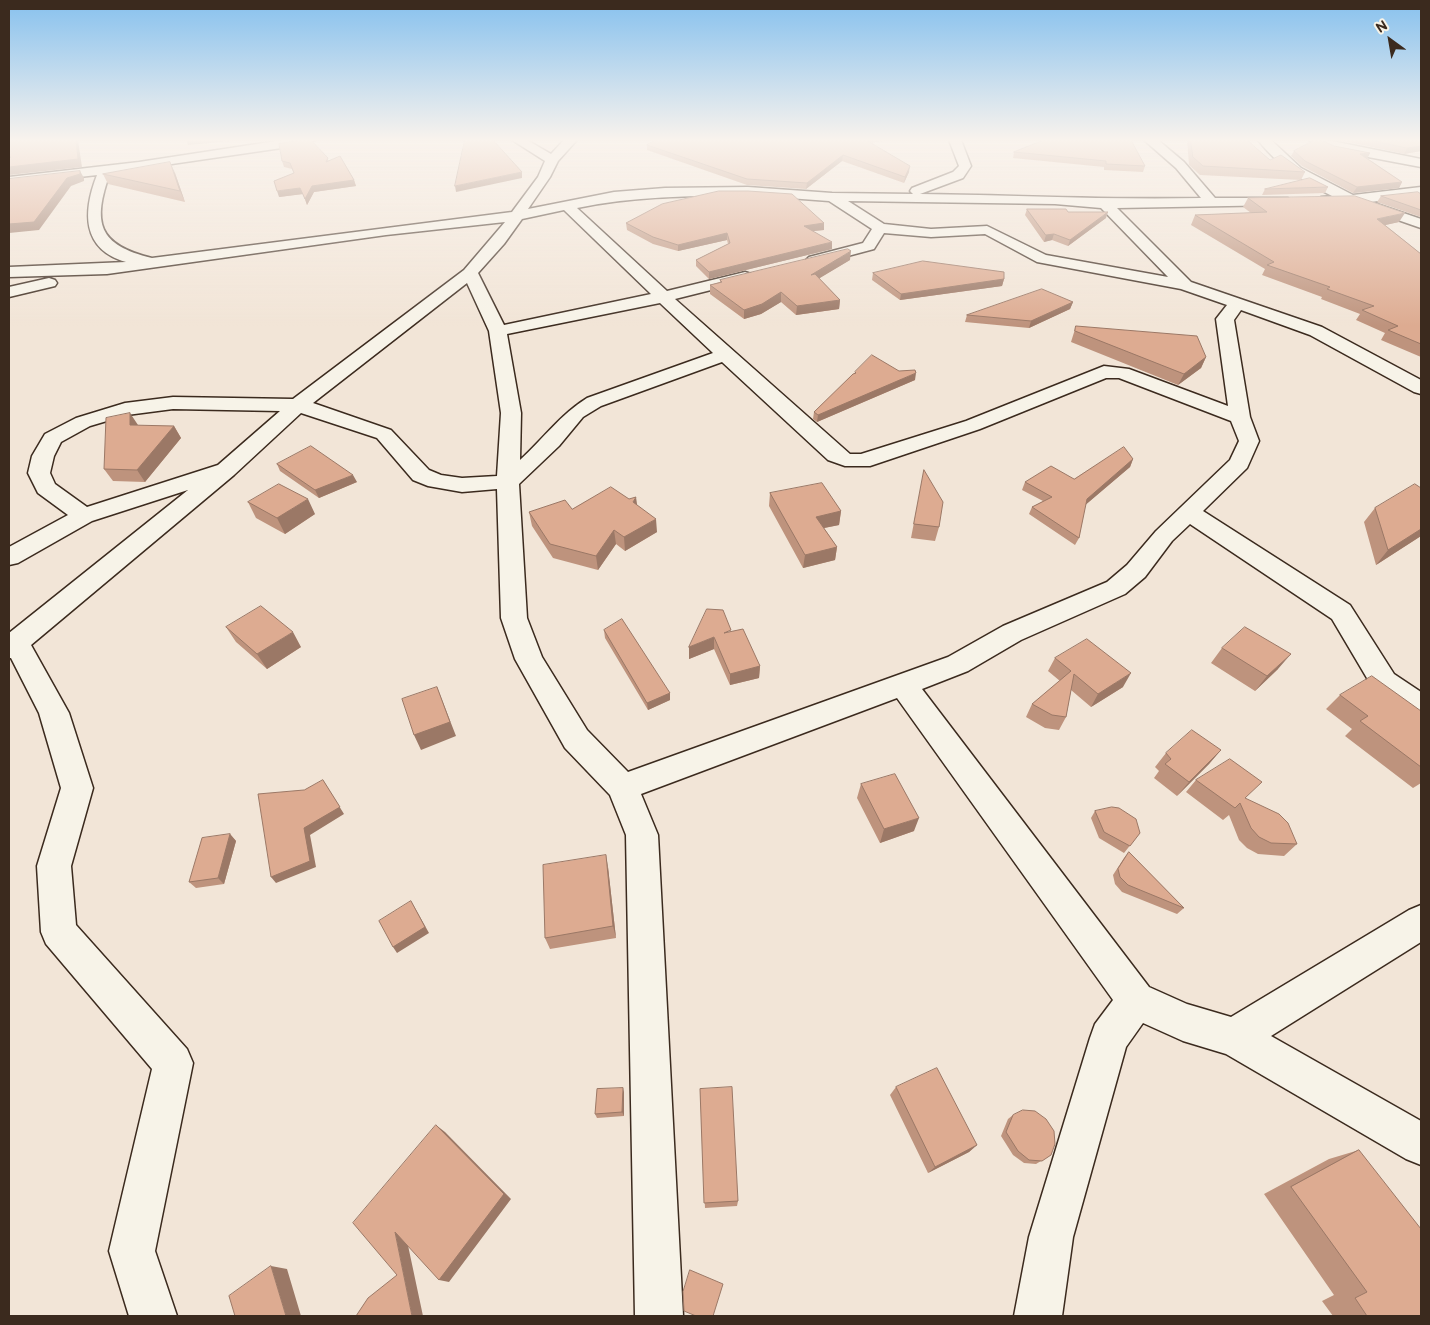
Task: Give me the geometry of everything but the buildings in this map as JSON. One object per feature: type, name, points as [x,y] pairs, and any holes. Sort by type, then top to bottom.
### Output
[{"type":"street","points":[[95,202],[94,221],[97,236],[106,245],[122,254],[136,260],[154,263]]},
{"type":"street","points":[[153,1316],[132,1251],[173,1063],[59,932],[54,866],[77,788],[54,713],[12,645],[226,470],[298,405],[470,273],[499,241],[526,202]]},
{"type":"street","points":[[9,272],[107,269],[386,231],[515,217],[583,202]]},
{"type":"street","points":[[839,202],[880,228],[932,233]]},
{"type":"street","points":[[1078,202],[1105,204],[1262,202]]},
{"type":"street","points":[[1361,202],[1421,224]]},
{"type":"street","points":[[1105,204],[1185,286]]},
{"type":"street","points":[[566,205],[725,355],[836,455],[845,460],[862,461],[974,425],[1104,372],[1122,373],[1240,417]]},
{"type":"street","points":[[869,246],[872,238],[880,228]]},
{"type":"street","points":[[795,265],[869,246],[932,233],[987,230],[1042,260],[1185,286],[1316,331],[1421,388]]},
{"type":"street","points":[[9,292],[107,269]]},
{"type":"street","points":[[470,273],[498,331],[512,413],[508,482],[514,618],[529,659],[576,739],[623,787],[642,835],[659,1316]]},
{"type":"street","points":[[498,331],[663,297],[757,274]]},
{"type":"street","points":[[623,787],[904,686],[958,664],[1012,633],[1116,588],[1136,571],[1164,536],[1239,463],[1249,441],[1240,417],[1225,319],[1232,314],[1236,305]]},
{"type":"street","points":[[84,516],[46,488],[39,473],[42,456],[52,438],[82,422],[125,409],[173,402],[298,405],[384,434],[421,476],[436,482],[462,485],[508,482],[552,442],[576,412],[594,402],[725,355]]},
{"type":"street","points":[[9,557],[84,516],[226,470]]},
{"type":"street","points":[[1188,512],[1341,612],[1384,682],[1395,691],[1421,706]]},
{"type":"street","points":[[904,686],[1136,1000],[1183,1022],[1234,1037],[1421,1144]]},
{"type":"street","points":[[1234,1037],[1421,922]]},
{"type":"street","points":[[1038,1316],[1051,1237],[1109,1038],[1136,1000]]}]
